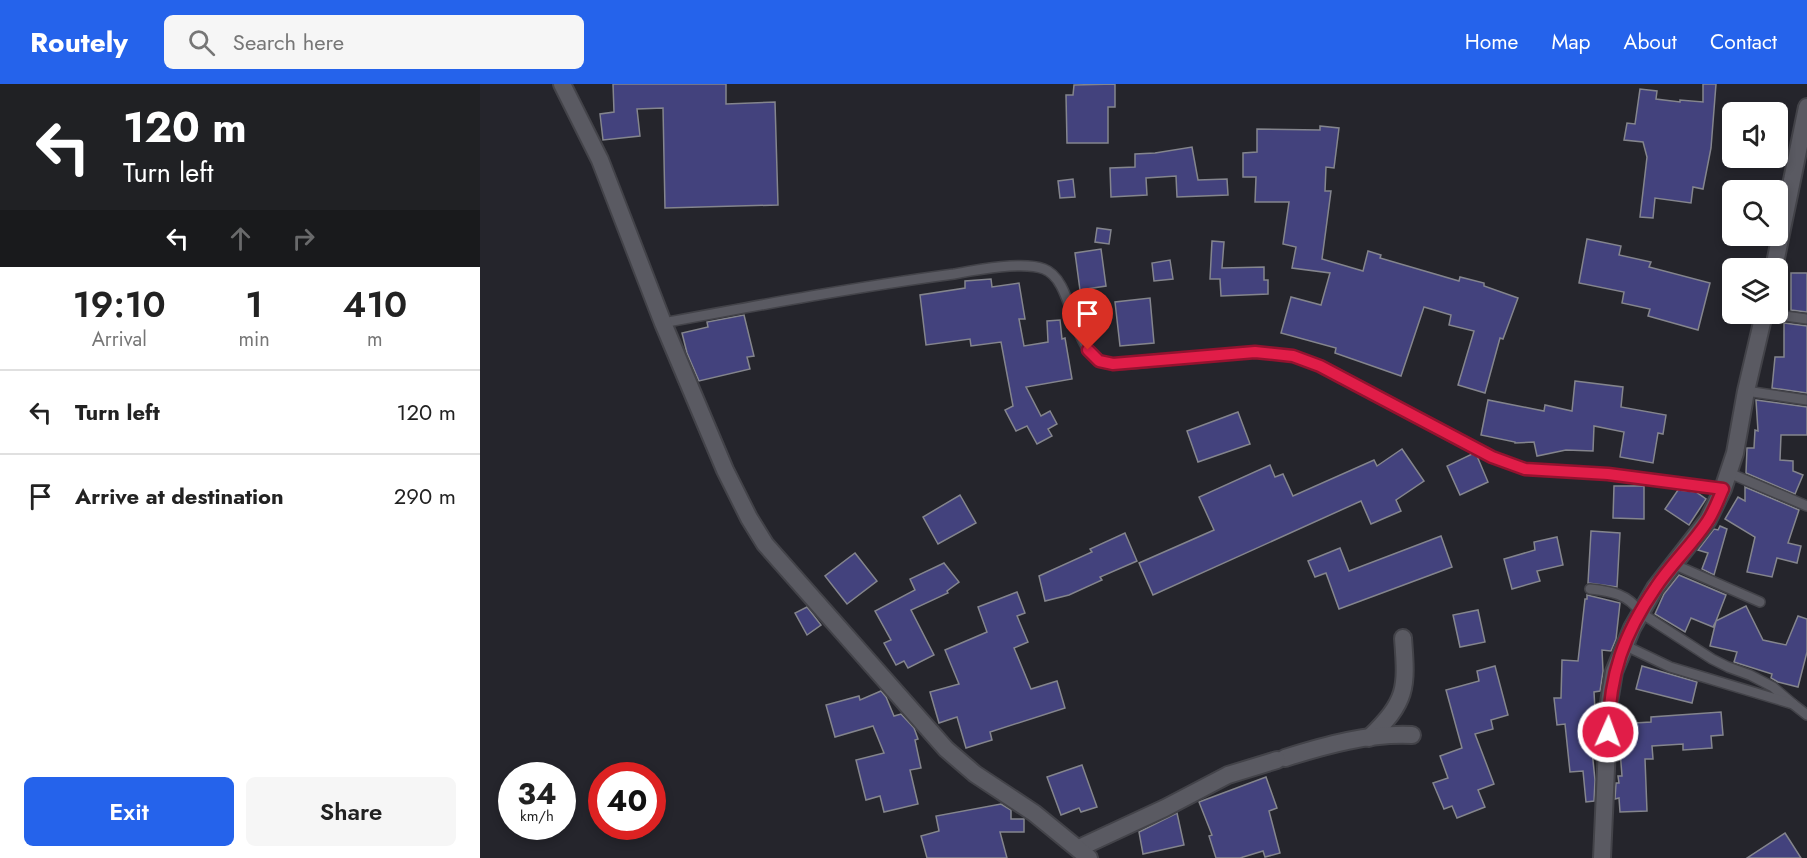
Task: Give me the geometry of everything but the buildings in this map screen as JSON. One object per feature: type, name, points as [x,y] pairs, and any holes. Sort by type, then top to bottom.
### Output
[{"type":"street","points":[[562,84],[600,160],[663,323],[725,470],[749,518],[765,544],[946,749],[975,774],[1034,813],[1084,853],[1228,775],[1318,748],[1388,734],[1412,735]]},
{"type":"street","points":[[1776,258],[1802,150],[1807,107]]},
{"type":"street","points":[[1602,858],[1609,702],[1614,672],[1624,645],[1655,588],[1708,520],[1723,489],[1735,453],[1762,324]]},
{"type":"street","points":[[1369,738],[1390,717],[1401,698],[1405,680],[1403,638]]},
{"type":"lane","points":[[663,323],[861,286],[1000,267],[1043,268],[1054,275],[1062,285],[1080,334],[1088,350],[1099,361],[1129,364],[1255,352],[1293,356],[1320,366],[1492,457],[1525,469],[1608,474],[1723,489]]},
{"type":"lane","points":[[1788,316],[1807,319]]},
{"type":"lane","points":[[1746,391],[1807,400]]},
{"type":"lane","points":[[1729,472],[1807,506]]},
{"type":"lane","points":[[1672,564],[1760,602]]},
{"type":"lane","points":[[1590,589],[1608,591],[1626,597],[1634,602],[1641,612],[1712,659],[1773,687],[1807,715]]},
{"type":"lane","points":[[1624,645],[1670,667],[1793,704]]},
{"type":"route","points":[[1088,350],[1099,361],[1113,364],[1255,352],[1293,356],[1320,366],[1430,422],[1492,457],[1525,469],[1608,474],[1723,489],[1708,520],[1655,588],[1632,628],[1614,672],[1609,702],[1608,732]]}]
